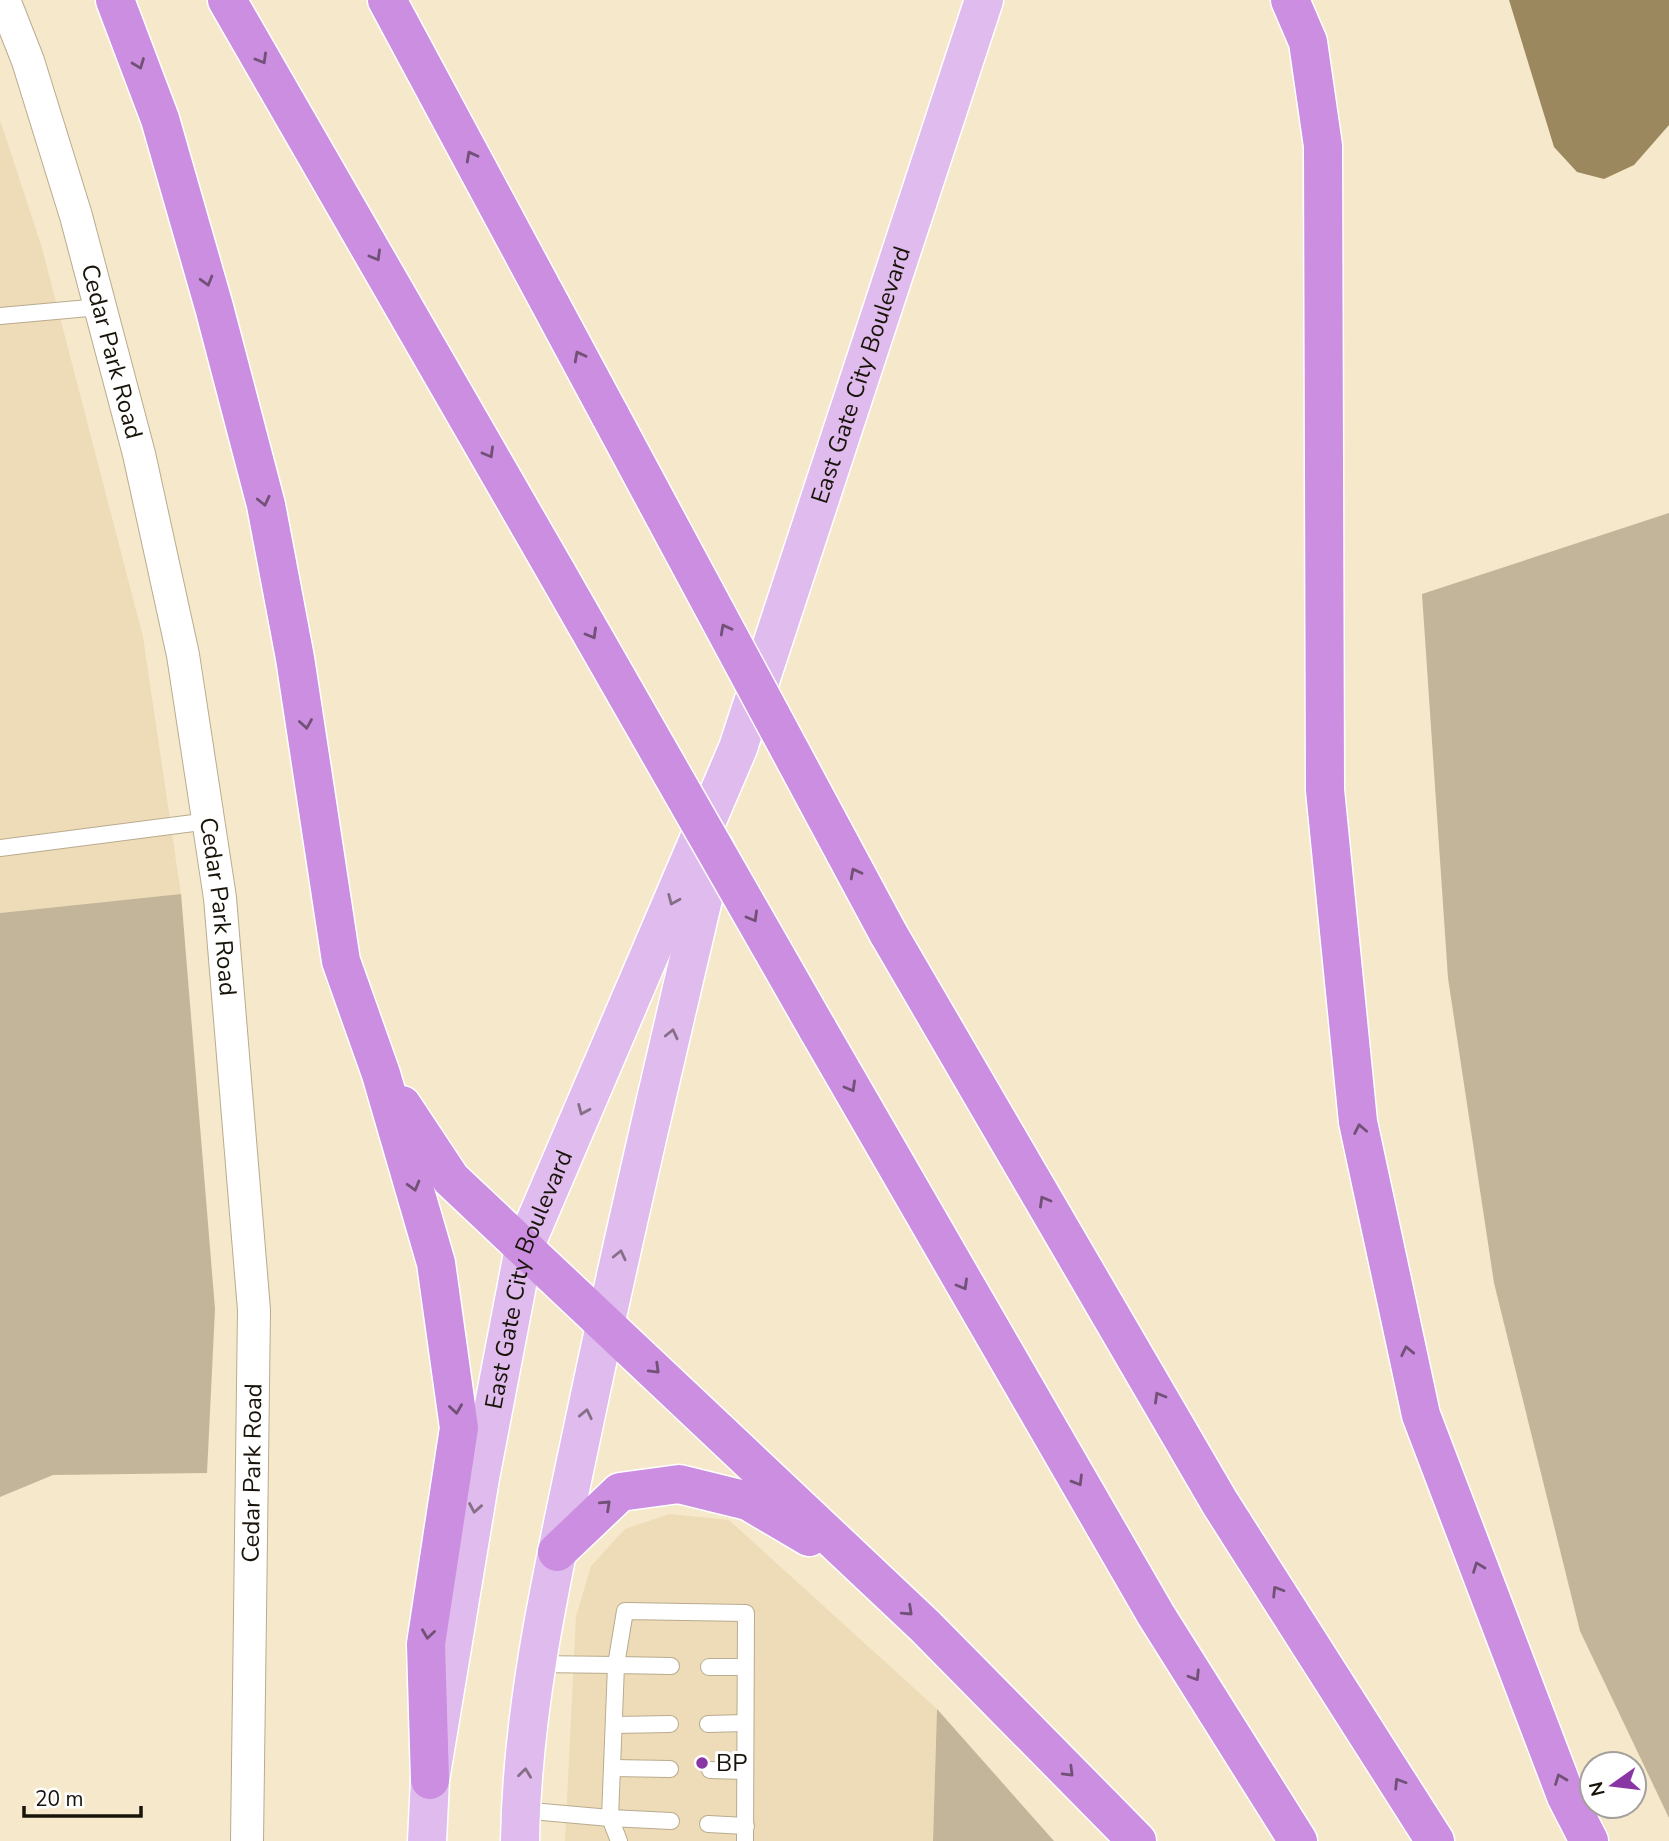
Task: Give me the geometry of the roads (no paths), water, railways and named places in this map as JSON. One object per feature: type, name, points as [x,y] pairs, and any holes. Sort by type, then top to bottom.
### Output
[{"type":"highway","points":[[115,0],[160,119],[214,307],[266,505],[295,658],[341,961],[382,1074],[436,1263],[458,1428],[426,1644],[430,1780]]},
{"type":"highway","points":[[227,0],[1143,1592],[1298,1841]]},
{"type":"highway","points":[[387,0],[888,933],[1220,1503],[1436,1841]]},
{"type":"highway","points":[[1290,0],[1307,42],[1323,146],[1325,790],[1358,1122],[1421,1415],[1566,1796],[1589,1841]]},
{"type":"highway","points":[[382,1074],[451,1179],[865,1570],[1137,1841]]},
{"type":"highway","points":[[557,1552],[620,1492],[679,1484],[748,1501],[865,1570]]},
{"type":"main road","name":"East Gate City Boulevard","points":[[427,1841],[430,1780],[480,1478],[524,1248],[738,748],[984,0]]},
{"type":"main road","name":"East Gate City Boulevard","points":[[520,1826],[537,1664],[557,1552],[605,1322],[738,748]]},
{"type":"street","name":"Cedar Park Road","points":[[4,0],[28,61],[76,216],[139,454],[183,656],[220,898],[254,1310],[247,1841]]},
{"type":"lane","points":[[0,316],[100,307]]},
{"type":"lane","points":[[0,848],[209,821]]},
{"type":"lane","points":[[619,1841],[610,1818],[615,1665],[625,1611],[746,1613],[745,1833],[708,1824]]},
{"type":"lane","points":[[537,1664],[671,1666]]},
{"type":"lane","points":[[709,1667],[745,1667]]},
{"type":"lane","points":[[708,1724],[746,1723]]},
{"type":"lane","points":[[614,1725],[670,1724]]},
{"type":"lane","points":[[613,1768],[670,1769]]},
{"type":"lane","points":[[710,1770],[745,1771]]},
{"type":"lane","points":[[520,1826],[610,1818],[671,1821]]},
{"type":"place","name":"BP","points":[[702,1763]]}]
